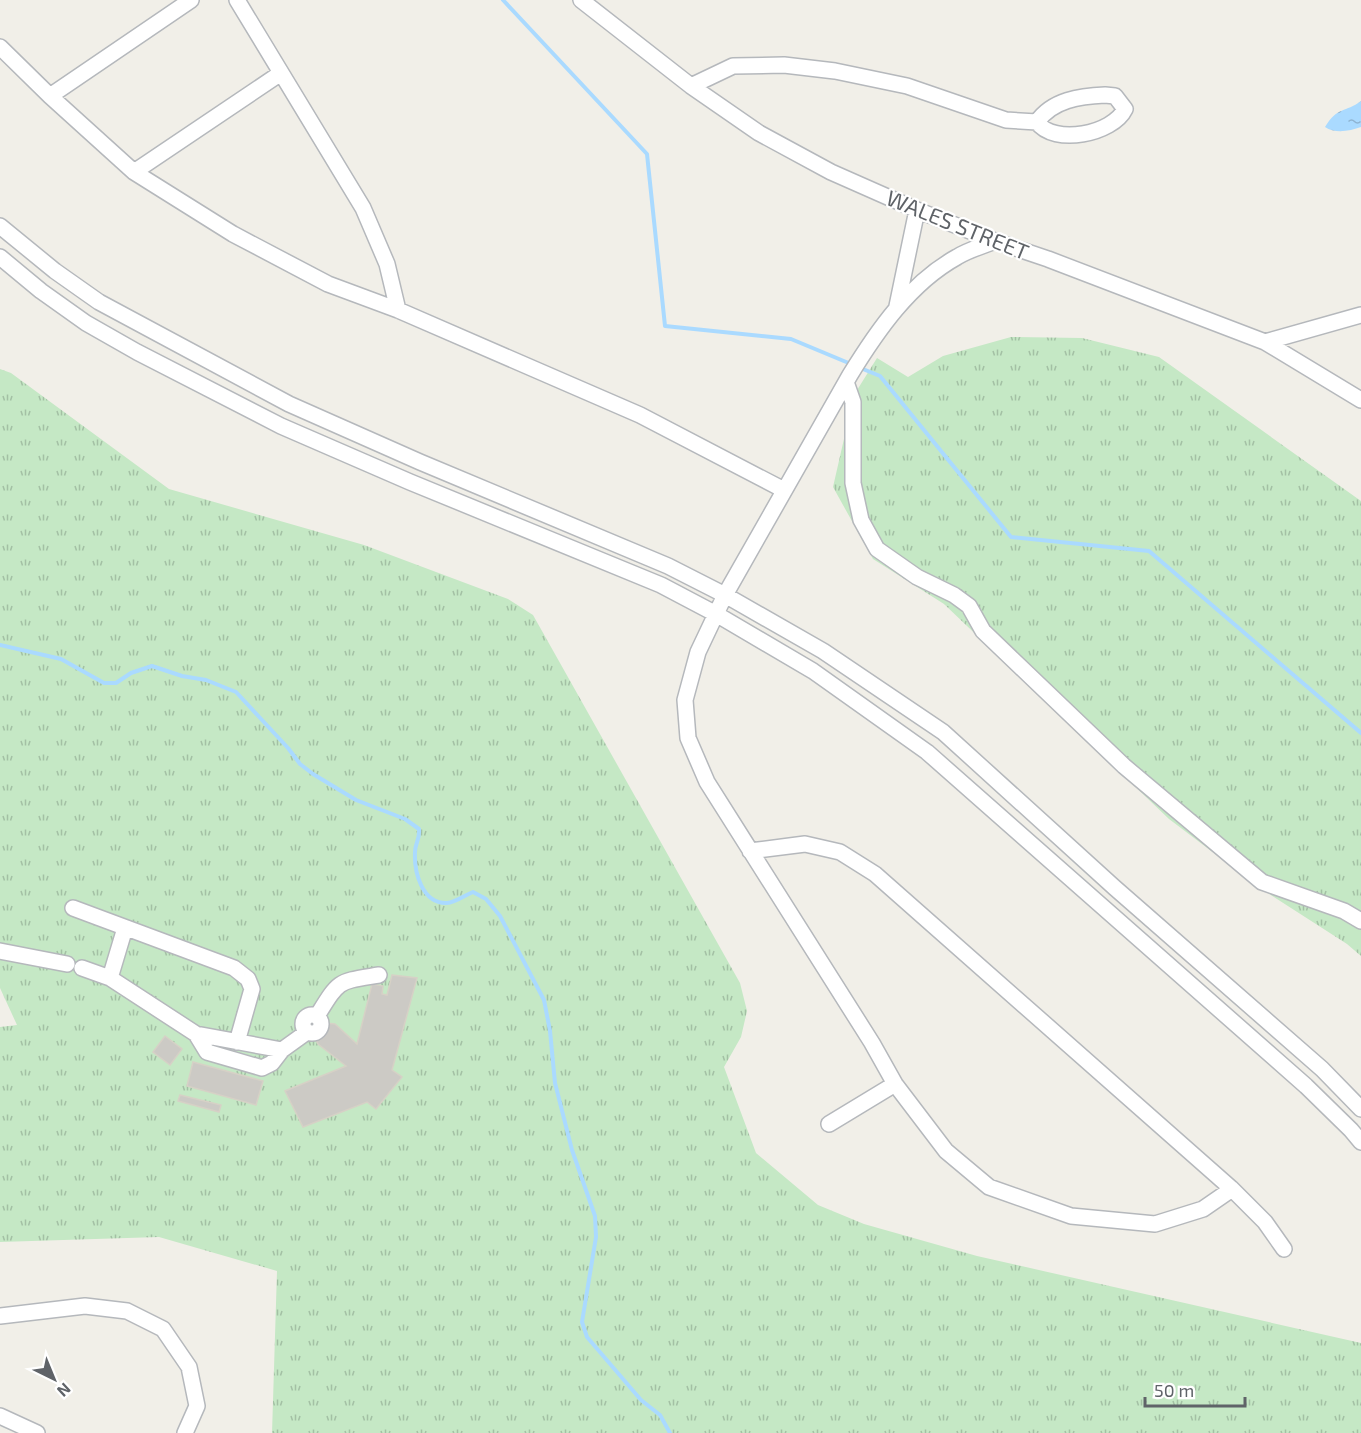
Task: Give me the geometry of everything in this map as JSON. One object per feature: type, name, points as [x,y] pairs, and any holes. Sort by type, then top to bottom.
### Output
[{"type":"street","points":[[50,96],[191,0]]},
{"type":"street","points":[[237,0],[363,208],[387,264],[398,310]]},
{"type":"street","name":"WALES STREET","points":[[581,0],[691,86],[759,133],[831,172],[995,241],[1264,342],[1361,400]]},
{"type":"street","points":[[0,47],[134,172],[233,234],[328,284],[398,310],[640,415],[784,490]]},
{"type":"street","points":[[691,86],[733,66],[784,65],[835,71],[907,86],[1006,120],[1036,122],[1046,131],[1062,134],[1080,134],[1113,124],[1122,116],[1125,108],[1114,96],[1077,97],[1054,106],[1036,122]]},
{"type":"street","points":[[134,172],[281,73]]},
{"type":"street","points":[[896,309],[917,210]]},
{"type":"street","points":[[0,226],[55,271],[99,302],[289,404],[420,462],[668,566],[725,595],[823,651],[943,732],[1115,888],[1322,1069],[1361,1109]]},
{"type":"street","points":[[995,241],[957,256],[924,279],[896,309],[866,349],[725,595],[698,652],[685,700],[688,738],[707,782],[895,1084],[946,1151],[989,1186],[1071,1216],[1155,1224],[1203,1209],[1232,1189]]},
{"type":"street","points":[[0,257],[40,291],[86,323],[137,352],[281,426],[410,482],[661,585],[716,614],[813,671],[927,752],[1306,1086],[1352,1130],[1361,1142]]},
{"type":"street","points":[[1264,342],[1361,315]]},
{"type":"street","points":[[848,379],[853,402],[853,483],[861,520],[878,549],[917,577],[954,595],[969,606],[983,631],[1124,766],[1262,882],[1344,911],[1361,921]]},
{"type":"street","points":[[750,851],[805,844],[840,852],[875,874],[1232,1189],[1265,1222],[1284,1249]]},
{"type":"street","points":[[73,908],[234,968],[248,979],[252,989],[237,1042]]},
{"type":"street","points":[[111,978],[125,928]]},
{"type":"street","points":[[0,951],[34,956],[111,978],[196,1034],[282,1050]]},
{"type":"street","points":[[196,1034],[207,1052],[262,1068],[272,1063],[282,1050],[307,1032],[302,1024],[304,1019],[312,1014],[317,1016],[339,984],[345,980],[379,975]]},
{"type":"street","points":[[829,1124],[895,1084]]},
{"type":"street","points":[[0,1316],[85,1306],[127,1311],[163,1329],[189,1367],[196,1406],[185,1433]]},
{"type":"street","points":[[0,1416],[37,1433]]},
{"type":"green space","points":[[1011,337],[1082,338],[1159,357],[1361,501],[1361,956],[1347,944],[1260,888],[1169,819],[944,604],[873,559],[833,487],[854,395],[877,358],[908,377],[943,356]]},
{"type":"green space","points":[[0,369],[11,373],[169,489],[364,545],[508,599],[533,615],[740,983],[747,1011],[741,1037],[724,1067],[756,1153],[818,1205],[864,1224],[977,1256],[1361,1343],[1361,1433],[272,1433],[277,1271],[159,1237],[0,1242],[0,1027],[17,1025],[0,988]]},
{"type":"water","points":[[1361,101],[1361,127],[1338,131],[1325,127],[1338,113]]},
{"type":"building","points":[[392,975],[417,978],[392,1070],[402,1077],[376,1109],[367,1102],[303,1127],[285,1091],[346,1066],[318,1044],[315,1038],[326,1023],[335,1024],[357,1044],[372,984],[383,986],[382,994],[387,995]]},
{"type":"building","points":[[165,1036],[182,1049],[170,1065],[153,1052]]},
{"type":"building","points":[[193,1062],[263,1081],[256,1105],[187,1086]]},
{"type":"building","points":[[180,1095],[221,1105],[219,1112],[178,1101]]},
{"type":"waterway","points":[[503,0],[647,154],[665,326],[791,339],[851,364]]},
{"type":"waterway","points":[[858,367],[880,376],[1011,537],[1149,551],[1361,733]]},
{"type":"waterway","points":[[0,645],[61,659],[104,683],[116,683],[131,673],[152,666],[182,676],[206,680],[236,692],[300,764],[313,774],[356,800],[405,819],[419,829],[415,849],[416,869],[421,885],[431,898],[438,902],[450,903],[473,892],[486,899],[500,916],[544,1000],[550,1031],[555,1083],[572,1150],[595,1216],[596,1237],[582,1322],[587,1337],[641,1400],[660,1415],[670,1433]]}]
